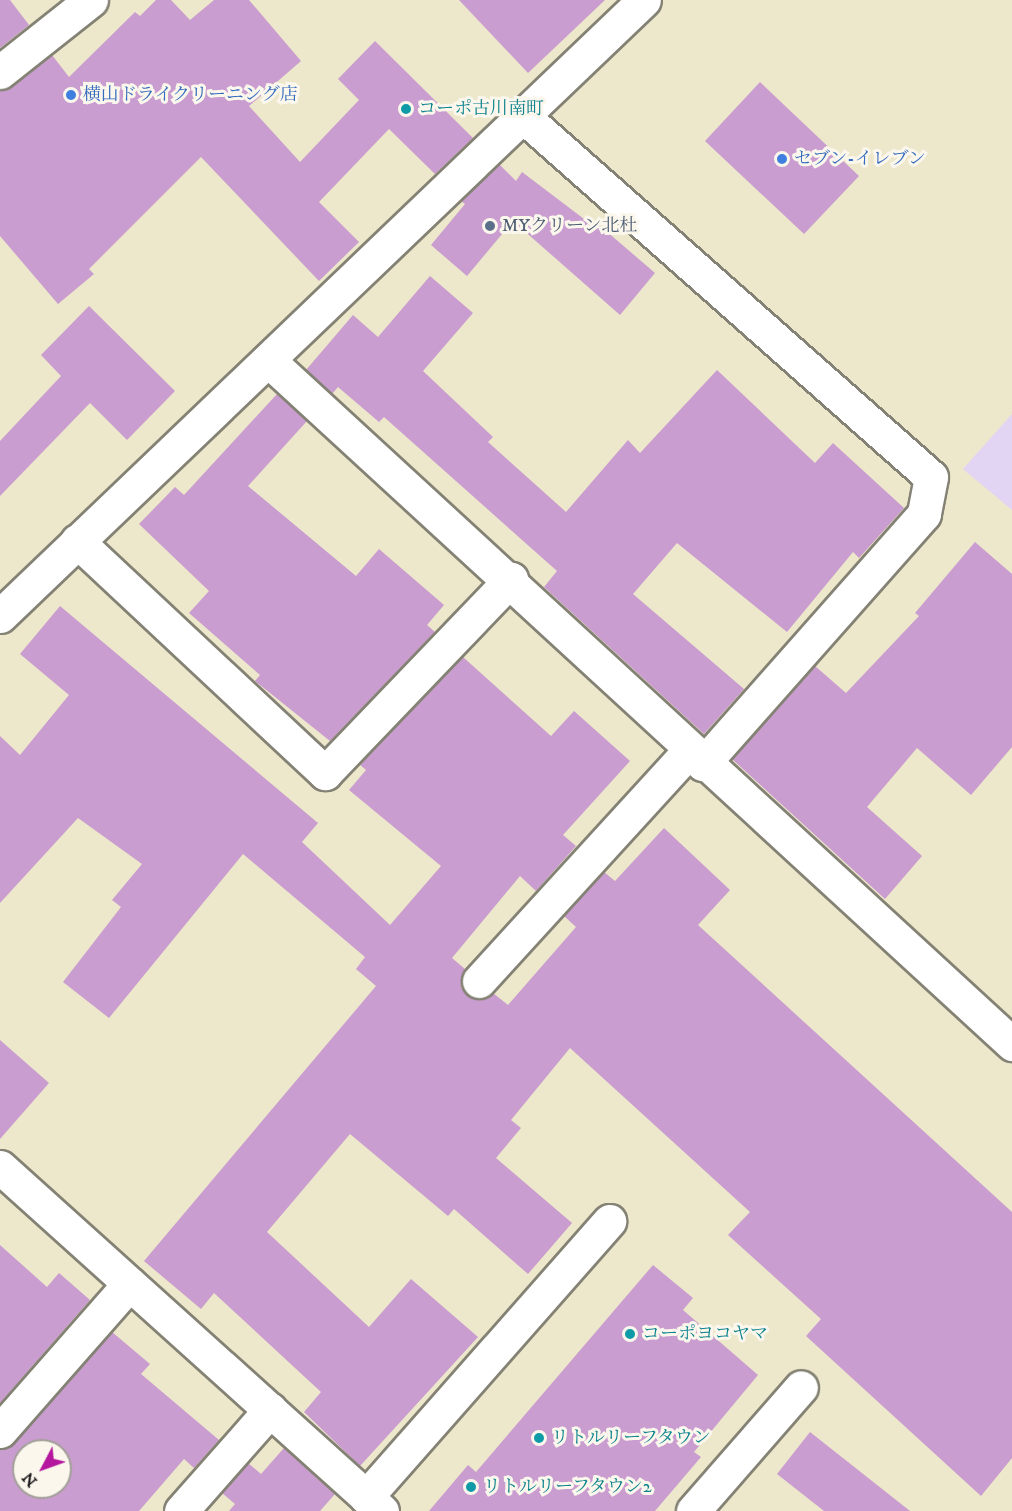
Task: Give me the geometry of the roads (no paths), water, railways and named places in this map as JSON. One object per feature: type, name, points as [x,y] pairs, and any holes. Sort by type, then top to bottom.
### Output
[{"type":"street","points":[[0,72],[91,0]]},
{"type":"street","points":[[0,616],[644,0]]},
{"type":"street","points":[[479,981],[696,758],[924,514],[931,477],[524,117]]},
{"type":"street","points":[[268,360],[511,579],[696,758],[1012,1044]]},
{"type":"street","points":[[77,541],[325,772],[511,579]]},
{"type":"street","points":[[0,1167],[374,1504],[609,1221]]},
{"type":"street","points":[[0,1431],[129,1284]]},
{"type":"street","points":[[693,1511],[801,1387]]},
{"type":"street","points":[[181,1511],[270,1410]]},
{"type":"place","name":"横山ドライクリーニング店","points":[[71,95]]},
{"type":"place","name":"コーポ古川南町","points":[[406,109]]},
{"type":"place","name":"セブン-イレブン","points":[[782,159]]},
{"type":"place","name":"MYクリーン北杜","points":[[490,226]]},
{"type":"place","name":"コーポヨコヤマ","points":[[630,1334]]},
{"type":"place","name":"リトルリーフタウン","points":[[539,1438]]},
{"type":"place","name":"リトルリーフタウン2","points":[[471,1487]]}]
